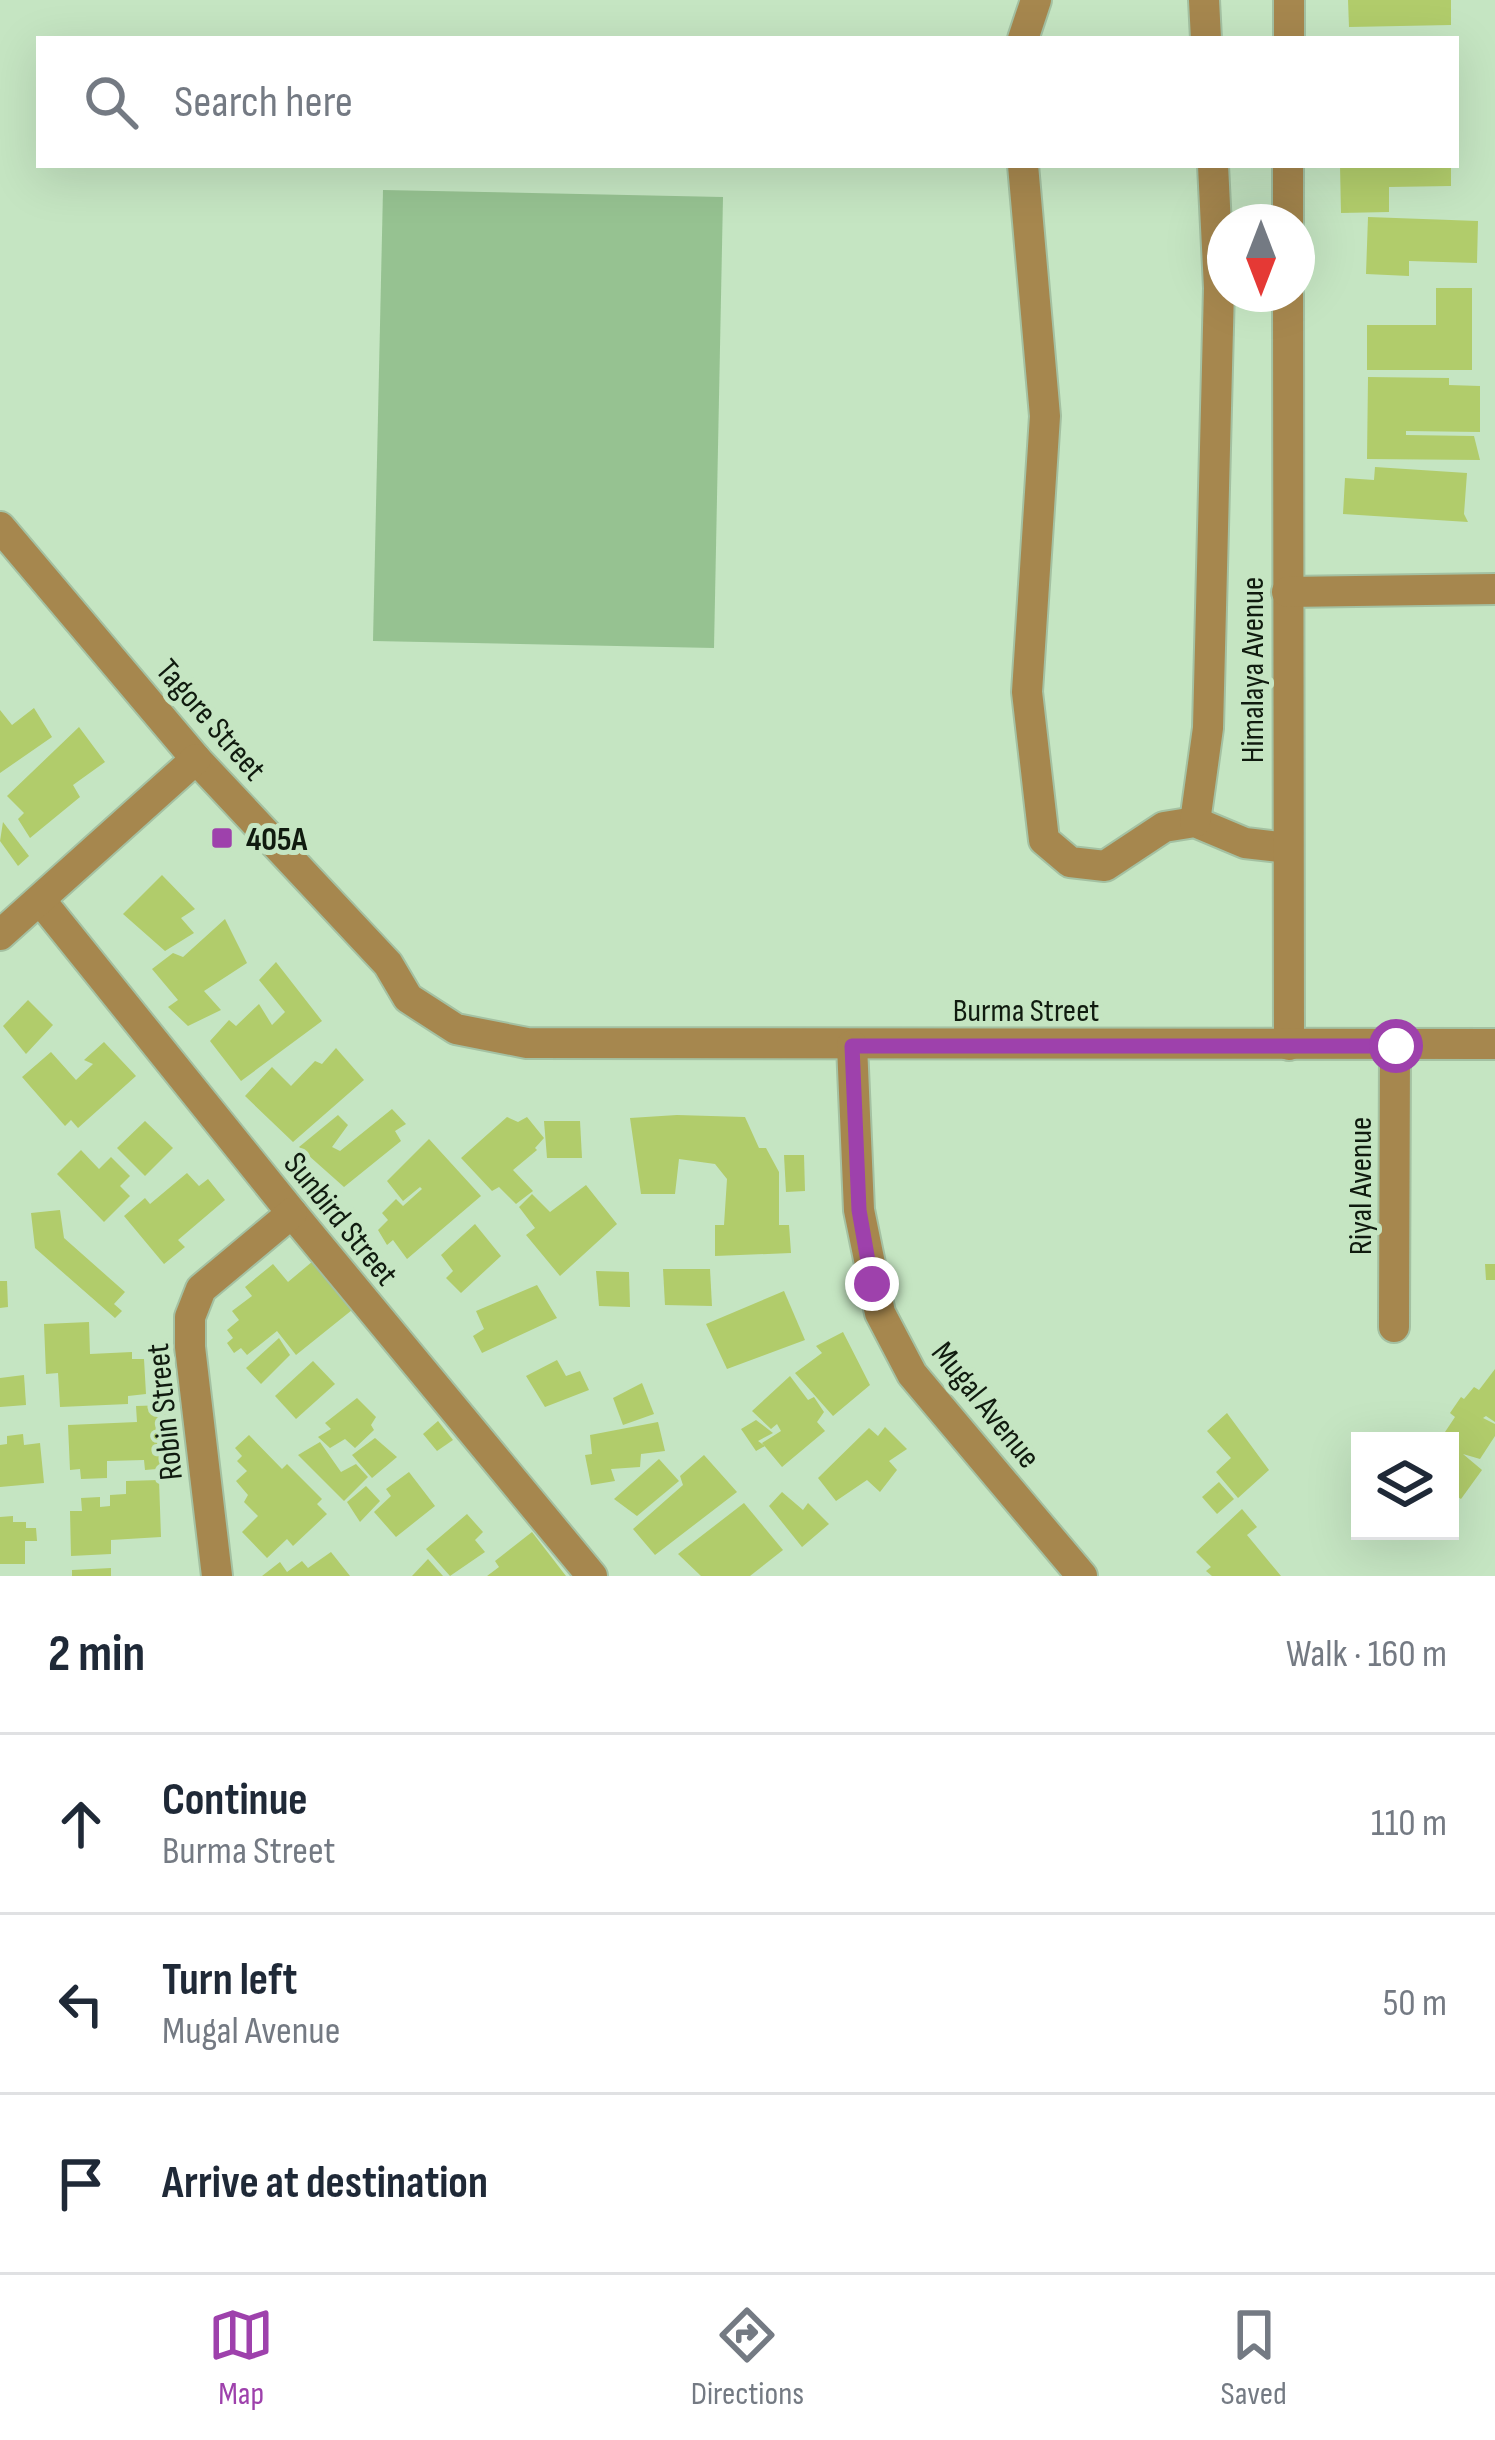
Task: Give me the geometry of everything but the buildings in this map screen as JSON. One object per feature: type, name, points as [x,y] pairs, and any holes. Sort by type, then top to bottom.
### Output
[{"type":"street","points":[[1024,36],[1036,0]]},
{"type":"street","points":[[1204,0],[1206,36]]},
{"type":"street","points":[[1288,36],[1289,0]]},
{"type":"street","points":[[1023,168],[1045,416],[1027,692],[1044,840],[1070,862],[1105,866],[1164,827],[1195,823],[1244,843],[1288,848]]},
{"type":"street","points":[[1195,823],[1208,728],[1219,288],[1213,168]]},
{"type":"street","points":[[1288,168],[1288,204]]},
{"type":"street","name":"Himalaya Avenue","points":[[1288,312],[1288,1045]]},
{"type":"street","name":"Tagore Street","points":[[0,527],[196,759],[388,964],[408,998],[456,1029],[527,1043],[558,1043]]},
{"type":"street","points":[[1286,592],[1495,589]]},
{"type":"street","points":[[0,935],[196,759]]},
{"type":"street","name":"Sunbird Street","points":[[41,901],[592,1576]]},
{"type":"street","name":"Burma Street","points":[[558,1043],[1495,1044]]},
{"type":"street","name":"Mugal Avenue","points":[[852,1046],[859,1210],[880,1313],[912,1374],[1082,1576]]},
{"type":"street","name":"Riyal Avenue","points":[[1394,1327],[1396,1046]]},
{"type":"street","name":"Robin Street","points":[[217,1576],[190,1347],[193,1301],[201,1289],[292,1214]]},
{"type":"green space","points":[[383,190],[723,197],[714,648],[373,641]]},
{"type":"place","name":"405A","points":[[222,838]]},
{"type":"route","points":[[872,1284],[859,1210],[852,1046],[1396,1046]]}]
